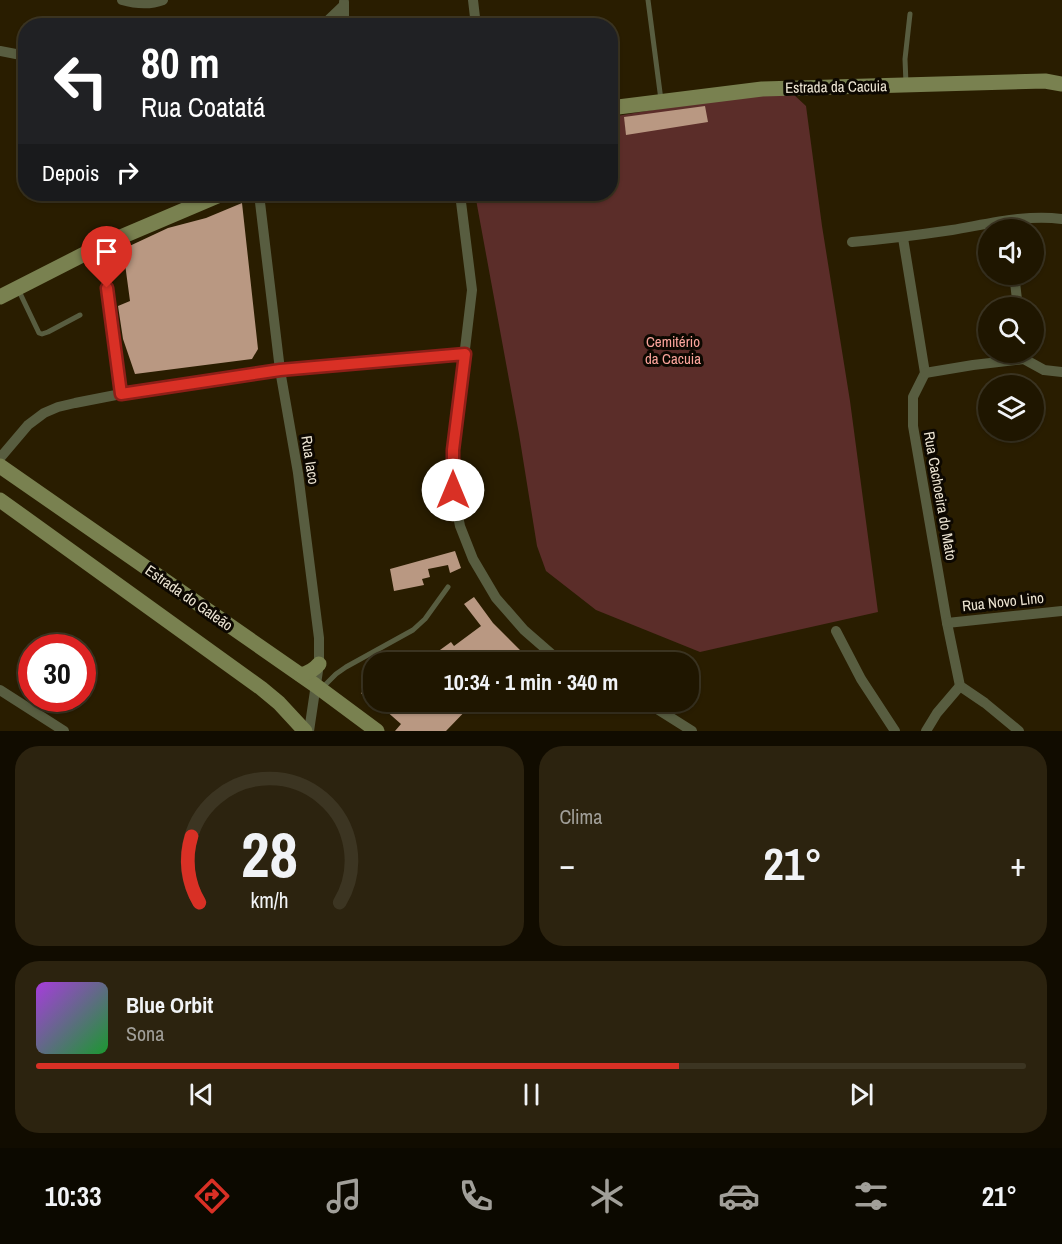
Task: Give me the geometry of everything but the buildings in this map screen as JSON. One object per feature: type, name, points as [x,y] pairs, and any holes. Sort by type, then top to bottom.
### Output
[{"type":"main road","points":[[1045,81],[1062,75]]},
{"type":"main road","name":"Estrada da Cacuia","points":[[618,107],[762,88],[1045,81],[1062,84]]},
{"type":"main road","points":[[0,297],[102,246],[206,201]]},
{"type":"main road","name":"Estrada do Galeão","points":[[0,466],[301,675],[377,731]]},
{"type":"main road","name":"Estrada do Galeão","points":[[0,500],[261,688],[307,731]]},
{"type":"main road","points":[[301,675],[319,664]]},
{"type":"street","points":[[122,0],[135,3],[156,3],[163,0]]},
{"type":"street","points":[[473,0],[475,18]]},
{"type":"street","points":[[329,18],[344,2]]},
{"type":"street","points":[[344,2],[344,18]]},
{"type":"street","points":[[0,51],[18,54]]},
{"type":"street","name":"Rua Iaco","points":[[260,201],[280,370],[298,473],[319,638],[318,687],[307,731]]},
{"type":"street","points":[[461,201],[472,291],[453,450],[453,490],[460,526],[473,559],[496,598],[524,630],[549,652]]},
{"type":"street","points":[[1033,219],[1062,219]]},
{"type":"street","points":[[852,242],[978,229]]},
{"type":"street","points":[[903,238],[925,373],[984,363]]},
{"type":"street","points":[[102,246],[121,394]]},
{"type":"street","points":[[0,458],[28,425],[44,413],[58,407],[121,394],[280,370],[465,354]]},
{"type":"street","points":[[1034,363],[1044,370],[1062,375]]},
{"type":"street","name":"Rua Cachoeira do Mato","points":[[925,373],[913,397],[914,426],[960,686]]},
{"type":"street","name":"Rua Novo Lino","points":[[947,622],[1062,610]]},
{"type":"street","points":[[836,631],[861,679],[895,731]]},
{"type":"street","points":[[926,731],[937,713],[960,686],[1019,731]]},
{"type":"street","points":[[0,690],[64,731]]},
{"type":"street","points":[[660,712],[692,731]]},
{"type":"lane","points":[[648,0],[661,101]]},
{"type":"lane","points":[[906,85],[910,14]]},
{"type":"lane","points":[[17,288],[39,333],[48,332],[80,315]]},
{"type":"lane","points":[[318,687],[346,667],[413,630],[448,587]]},
{"type":"green space","name":"Cemitério da Cacuia","points":[[764,91],[792,93],[806,106],[822,226],[850,401],[878,612],[700,652],[596,610],[546,571],[537,546],[476,201],[618,201],[618,116]]},
{"type":"route","points":[[107,288],[121,394],[280,370],[465,354],[453,450],[453,490]]}]
